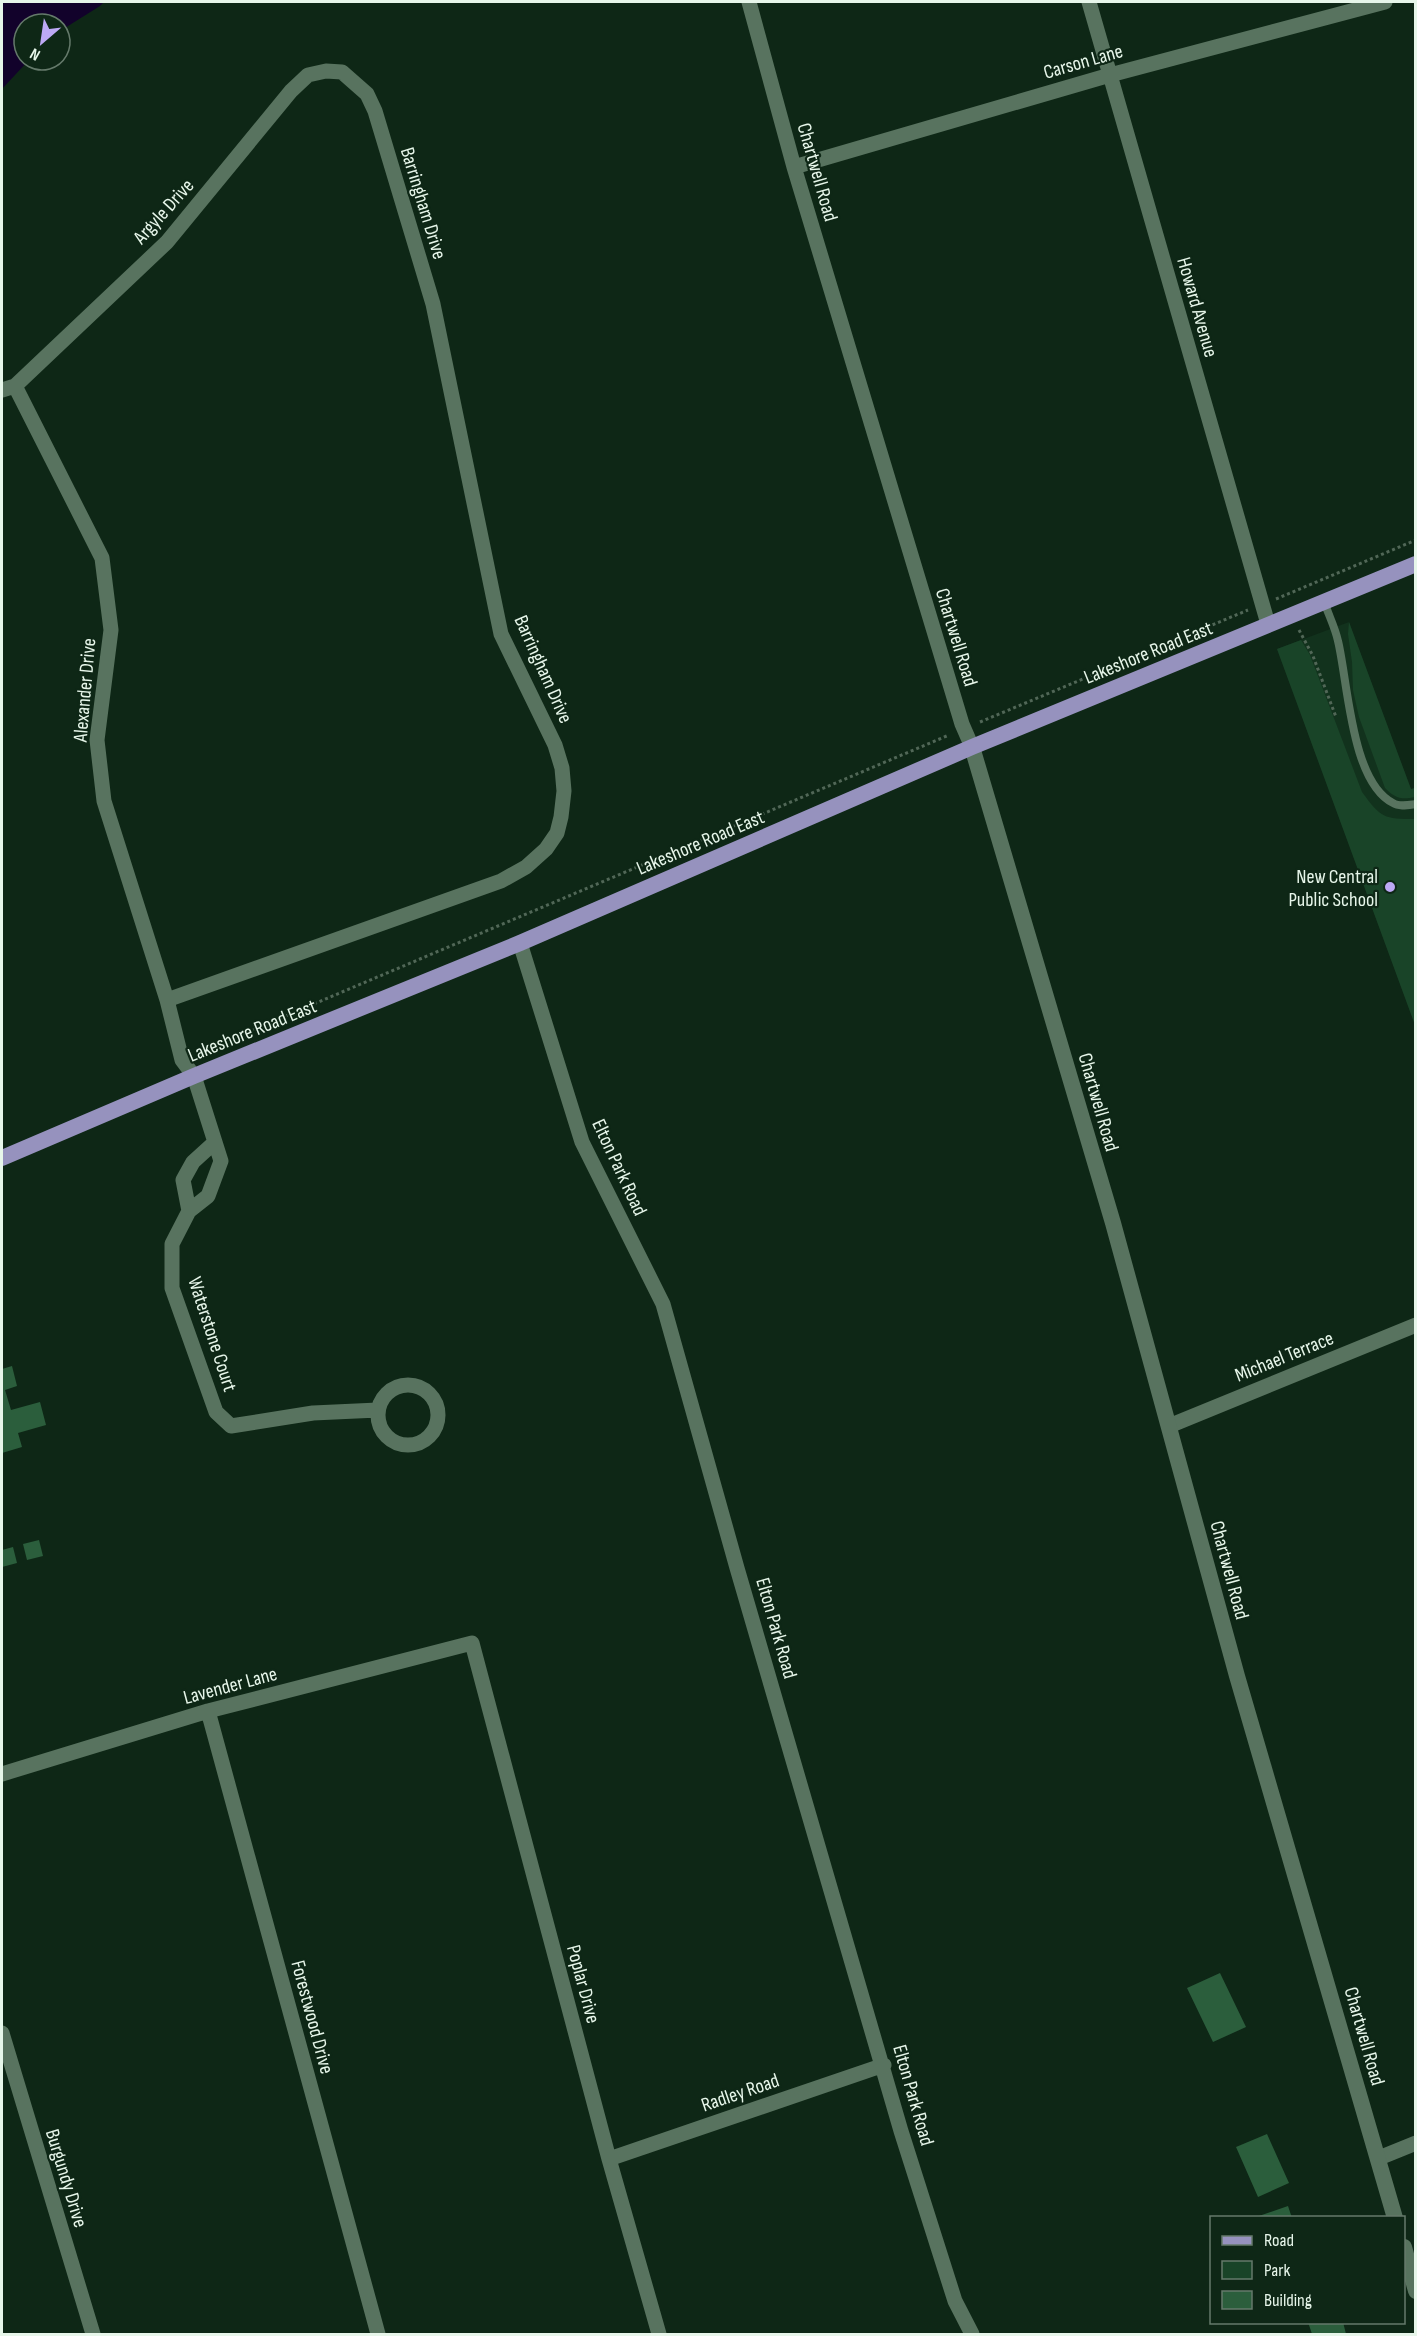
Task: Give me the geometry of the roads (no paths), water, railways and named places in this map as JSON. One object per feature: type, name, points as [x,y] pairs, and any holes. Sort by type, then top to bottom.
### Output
[{"type":"main road","name":"Lakeshore Road East","points":[[2,1158],[194,1076],[520,943],[972,747],[1416,564]]},
{"type":"street","name":"Chartwell Road","points":[[749,2],[794,167],[963,729],[972,747],[1113,1223],[1237,1676],[1395,2216]]},
{"type":"street","name":"Howard Avenue","points":[[1089,2],[1268,624]]},
{"type":"street","name":"Carson Lane","points":[[794,167],[1110,75],[1384,2]]},
{"type":"street","name":"Argyle Drive","points":[[8,388],[167,242],[291,91],[308,75],[326,71],[342,72],[351,79]]},
{"type":"street","name":"Barringham Drive","points":[[167,1000],[501,880],[525,867],[546,849],[556,833],[561,817],[564,791],[562,768],[555,745],[501,634],[433,304],[375,111],[367,94],[351,79]]},
{"type":"street","name":"Alexander Drive","points":[[8,388],[102,558],[111,630],[97,740],[104,801],[167,1000],[182,1060],[194,1076]]},
{"type":"street","name":"Elton Park Road","points":[[520,943],[582,1142],[663,1304],[737,1568],[902,2131],[955,2301],[972,2334]]},
{"type":"street","name":"Waterstone Court","points":[[194,1076],[221,1161],[208,1196],[189,1211],[172,1244],[172,1288],[216,1412],[231,1426],[313,1413],[378,1410]]},
{"type":"street","points":[[189,1211],[183,1180],[193,1162],[214,1142]]},
{"type":"street","name":"Michael Terrace","points":[[1169,1426],[1416,1326]]},
{"type":"street","points":[[415,1385],[432,1396],[437,1404],[437,1424],[433,1433],[426,1440],[406,1445],[397,1442],[382,1429],[378,1419],[378,1410],[388,1392],[396,1387],[415,1385]]},
{"type":"street","name":"Lavender Lane","points":[[2,1774],[208,1711],[472,1643]]},
{"type":"street","name":"Poplar Drive","points":[[472,1643],[609,2159],[659,2334]]},
{"type":"street","name":"Forestwood Drive","points":[[208,1711],[378,2334]]},
{"type":"street","name":"Burgundy Drive","points":[[2,2033],[93,2334]]},
{"type":"street","name":"Radley Road","points":[[609,2159],[884,2065]]},
{"type":"street","points":[[1379,2158],[1416,2143]]},
{"type":"street","points":[[1405,2251],[1416,2290]]},
{"type":"lane","points":[[1324,601],[1338,639],[1353,729],[1365,769],[1377,788],[1395,805],[1416,804]]},
{"type":"place","name":"New Central Public School","points":[[1390,887]]}]
